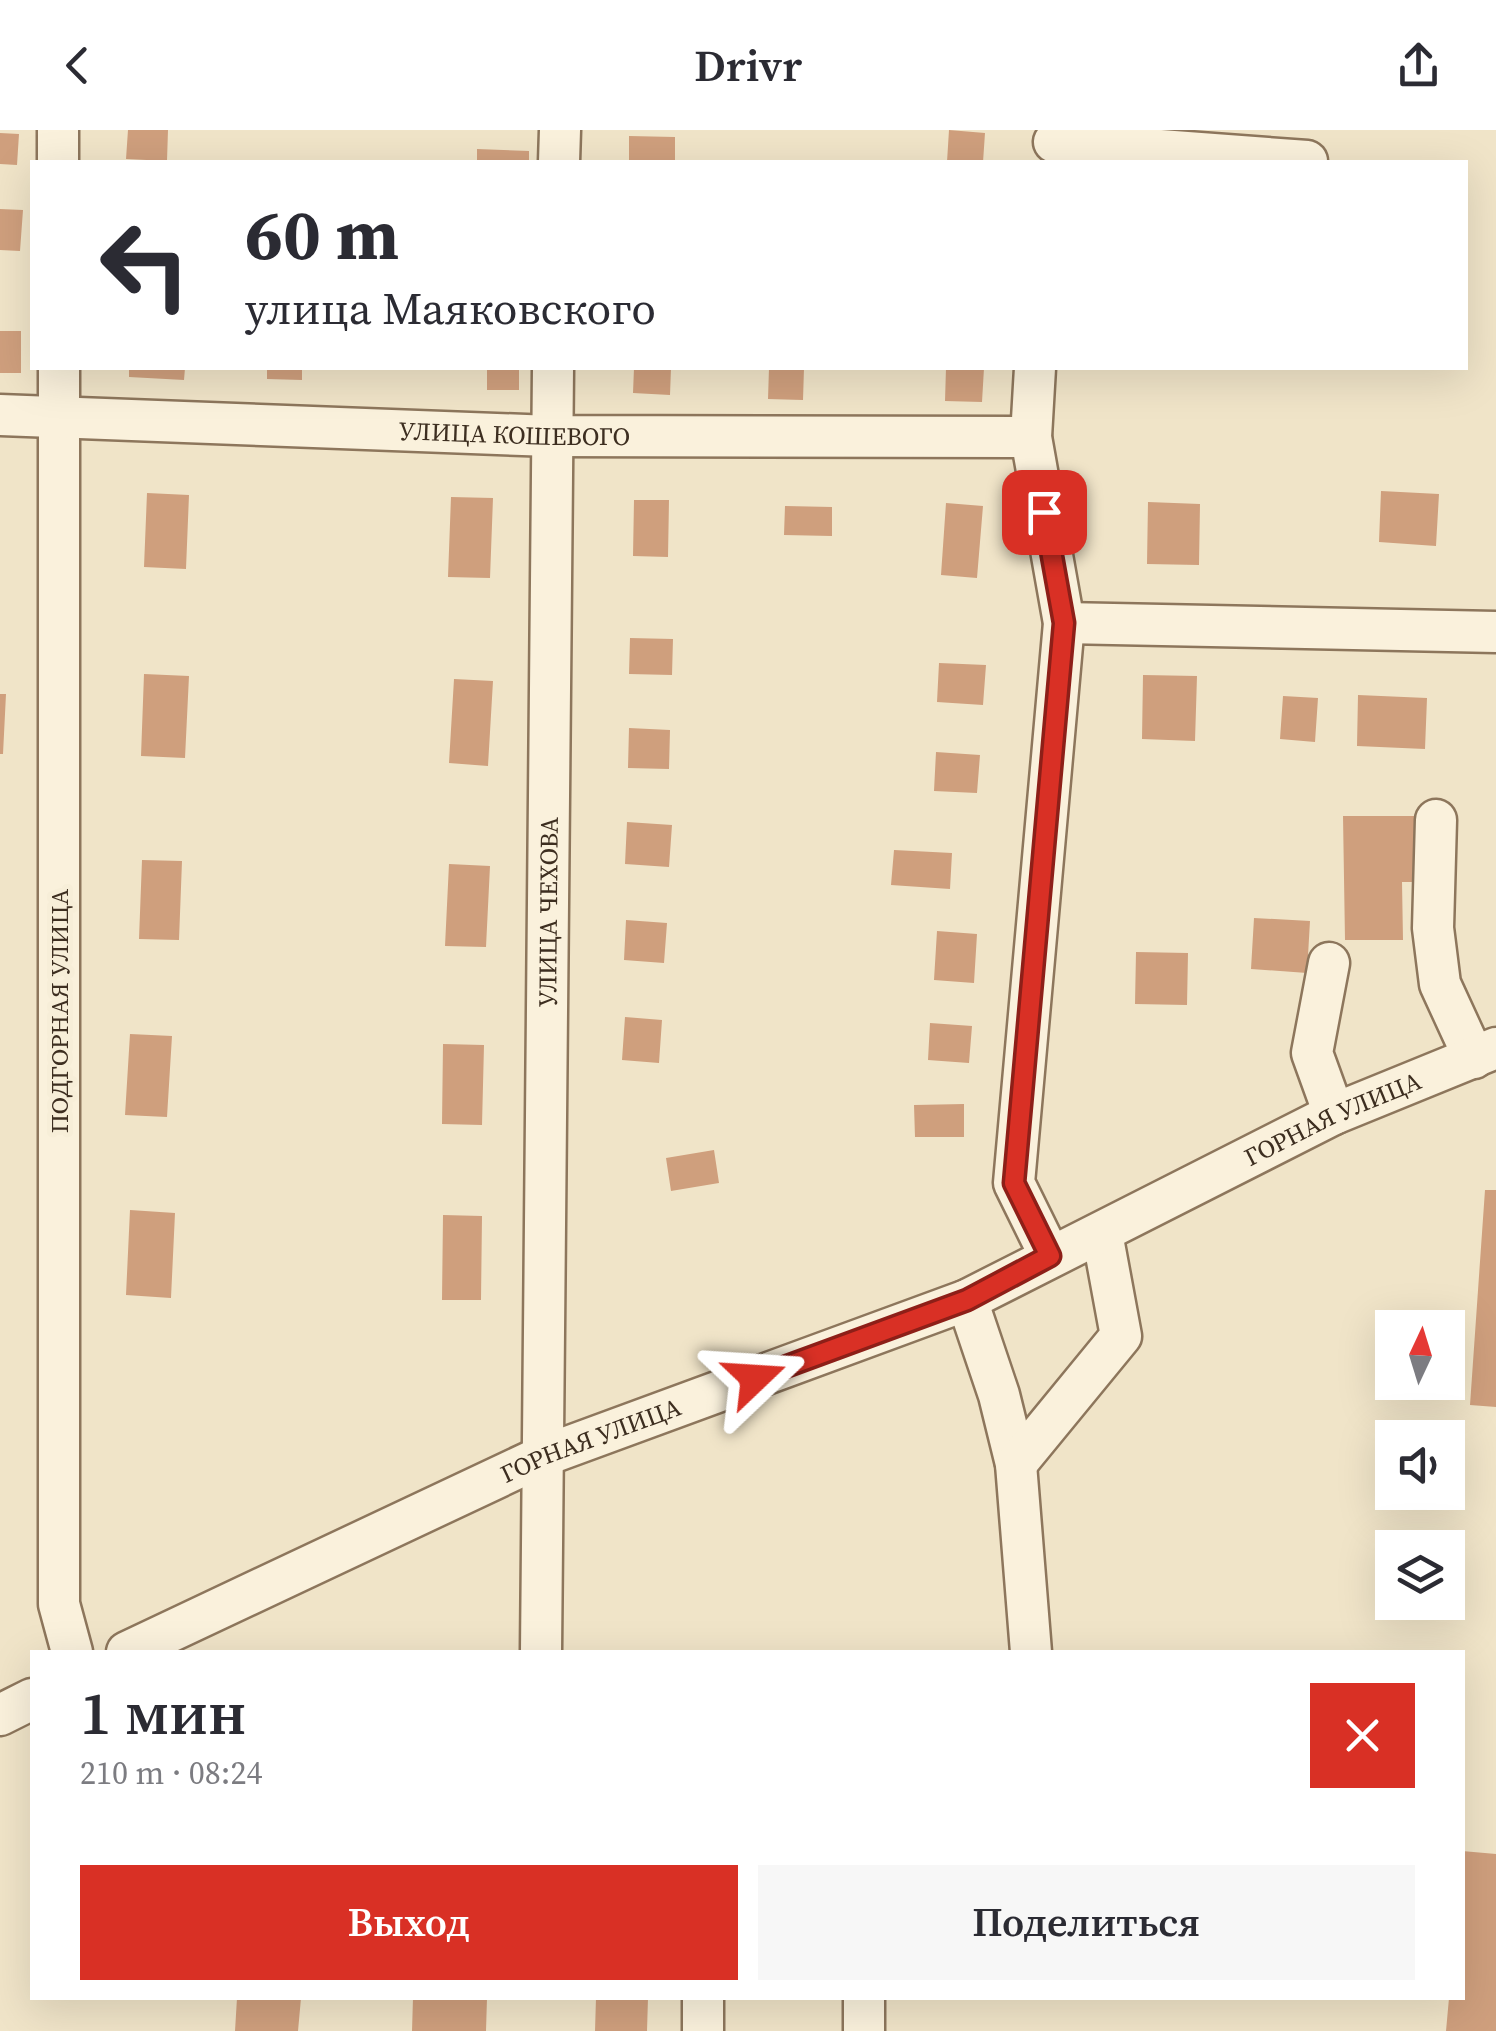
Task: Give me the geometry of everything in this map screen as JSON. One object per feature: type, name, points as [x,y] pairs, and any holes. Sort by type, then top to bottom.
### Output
[{"type":"street","points":[[58,130],[58,160]]},
{"type":"street","points":[[559,160],[560,130]]},
{"type":"street","points":[[1052,145],[1277,160]]},
{"type":"street","name":"ПОДГОРНАЯ УЛИЦА","points":[[58,370],[59,1604],[71,1650]]},
{"type":"street","name":"УЛИЦА ЧЕХОВА","points":[[541,1650],[553,370]]},
{"type":"street","points":[[1035,370],[1031,437],[1064,623],[1014,1183],[1050,1256]]},
{"type":"street","name":"УЛИЦА КОШЕВОГО","points":[[0,415],[550,436],[1031,437]]},
{"type":"street","points":[[1064,623],[1496,632]]},
{"type":"street","points":[[1436,820],[1433,928],[1440,984],[1485,1053]]},
{"type":"street","points":[[1330,963],[1312,1053],[1334,1114]]},
{"type":"street","name":"ГОРНАЯ УЛИЦА","points":[[131,1650],[543,1456],[967,1300],[1334,1114],[1485,1053]]},
{"type":"street","points":[[1016,1464],[1121,1336],[1102,1233]]},
{"type":"street","points":[[967,1300],[1016,1464],[1030,1650]]},
{"type":"street","points":[[0,1715],[30,1700]]},
{"type":"street","points":[[702,2031],[703,2000]]},
{"type":"street","points":[[864,2000],[864,2031]]},
{"type":"building","points":[[128,130],[168,130],[167,160],[126,159]]},
{"type":"building","points":[[949,130],[985,133],[983,160],[947,160]]},
{"type":"building","points":[[0,133],[19,134],[17,165],[0,164]]},
{"type":"building","points":[[629,136],[675,137],[675,160],[629,160]]},
{"type":"building","points":[[477,149],[529,151],[529,160],[477,160]]},
{"type":"building","points":[[0,209],[23,210],[20,251],[0,250]]},
{"type":"building","points":[[0,331],[21,331],[21,373],[0,373]]},
{"type":"building","points":[[129,370],[185,370],[184,380],[129,377]]},
{"type":"building","points":[[267,370],[302,370],[302,380],[267,379]]},
{"type":"building","points":[[487,370],[519,370],[519,390],[487,390]]},
{"type":"building","points":[[634,370],[671,370],[670,395],[633,393]]},
{"type":"building","points":[[769,370],[804,370],[803,400],[768,399]]},
{"type":"building","points":[[946,370],[984,370],[982,402],[945,401]]},
{"type":"building","points":[[1381,491],[1439,494],[1436,546],[1379,542]]},
{"type":"building","points":[[147,493],[189,495],[186,569],[144,567]]},
{"type":"building","points":[[451,497],[493,498],[490,578],[448,577]]},
{"type":"building","points":[[634,500],[669,500],[668,557],[633,556]]},
{"type":"building","points":[[1148,502],[1200,504],[1199,565],[1147,564]]},
{"type":"building","points":[[946,503],[983,506],[977,578],[941,575]]},
{"type":"building","points":[[785,506],[832,507],[832,536],[784,535]]},
{"type":"building","points":[[630,638],[673,639],[672,675],[629,674]]},
{"type":"building","points":[[939,663],[986,665],[983,705],[937,702]]},
{"type":"building","points":[[144,674],[189,676],[185,758],[141,756]]},
{"type":"building","points":[[1143,675],[1197,676],[1195,741],[1142,739]]},
{"type":"building","points":[[454,679],[493,681],[488,766],[449,763]]},
{"type":"building","points":[[0,694],[6,694],[3,754],[0,754]]},
{"type":"building","points":[[1358,695],[1427,698],[1425,749],[1357,746]]},
{"type":"building","points":[[1283,696],[1318,698],[1315,742],[1280,739]]},
{"type":"building","points":[[629,728],[670,730],[669,769],[628,768]]},
{"type":"building","points":[[936,752],[980,755],[977,793],[934,791]]},
{"type":"building","points":[[1343,816],[1422,816],[1422,882],[1402,882],[1403,940],[1345,940]]},
{"type":"building","points":[[627,822],[672,825],[669,867],[625,864]]},
{"type":"building","points":[[894,850],[952,853],[950,889],[891,885]]},
{"type":"building","points":[[142,860],[182,861],[179,940],[139,939]]},
{"type":"building","points":[[449,864],[490,866],[486,947],[445,946]]},
{"type":"building","points":[[1254,918],[1310,921],[1307,973],[1251,969]]},
{"type":"building","points":[[626,920],[667,923],[664,963],[624,960]]},
{"type":"building","points":[[937,931],[977,934],[974,983],[934,980]]},
{"type":"building","points":[[1136,952],[1188,953],[1187,1005],[1135,1004]]},
{"type":"building","points":[[625,1017],[662,1020],[659,1063],[622,1060]]},
{"type":"building","points":[[930,1023],[972,1026],[969,1063],[928,1060]]},
{"type":"building","points":[[130,1034],[172,1036],[167,1117],[125,1115]]},
{"type":"building","points":[[443,1044],[484,1045],[482,1125],[442,1124]]},
{"type":"building","points":[[964,1104],[964,1137],[915,1137],[914,1105]]},
{"type":"building","points":[[714,1150],[719,1183],[671,1191],[666,1158]]},
{"type":"building","points":[[1485,1190],[1496,1190],[1496,1407],[1470,1405]]},
{"type":"building","points":[[130,1210],[175,1213],[171,1298],[126,1295]]},
{"type":"building","points":[[443,1215],[482,1216],[481,1300],[442,1300]]},
{"type":"building","points":[[1465,1851],[1496,1854],[1496,2031],[1446,2031],[1449,2000],[1465,2000]]},
{"type":"building","points":[[237,2000],[301,2000],[298,2031],[235,2031]]},
{"type":"building","points":[[413,2000],[487,2000],[486,2031],[412,2031]]},
{"type":"building","points":[[596,2000],[648,2000],[647,2031],[595,2031]]},
{"type":"route","points":[[755,1378],[967,1300],[1050,1256],[1014,1183],[1064,623],[1044,512]]}]
